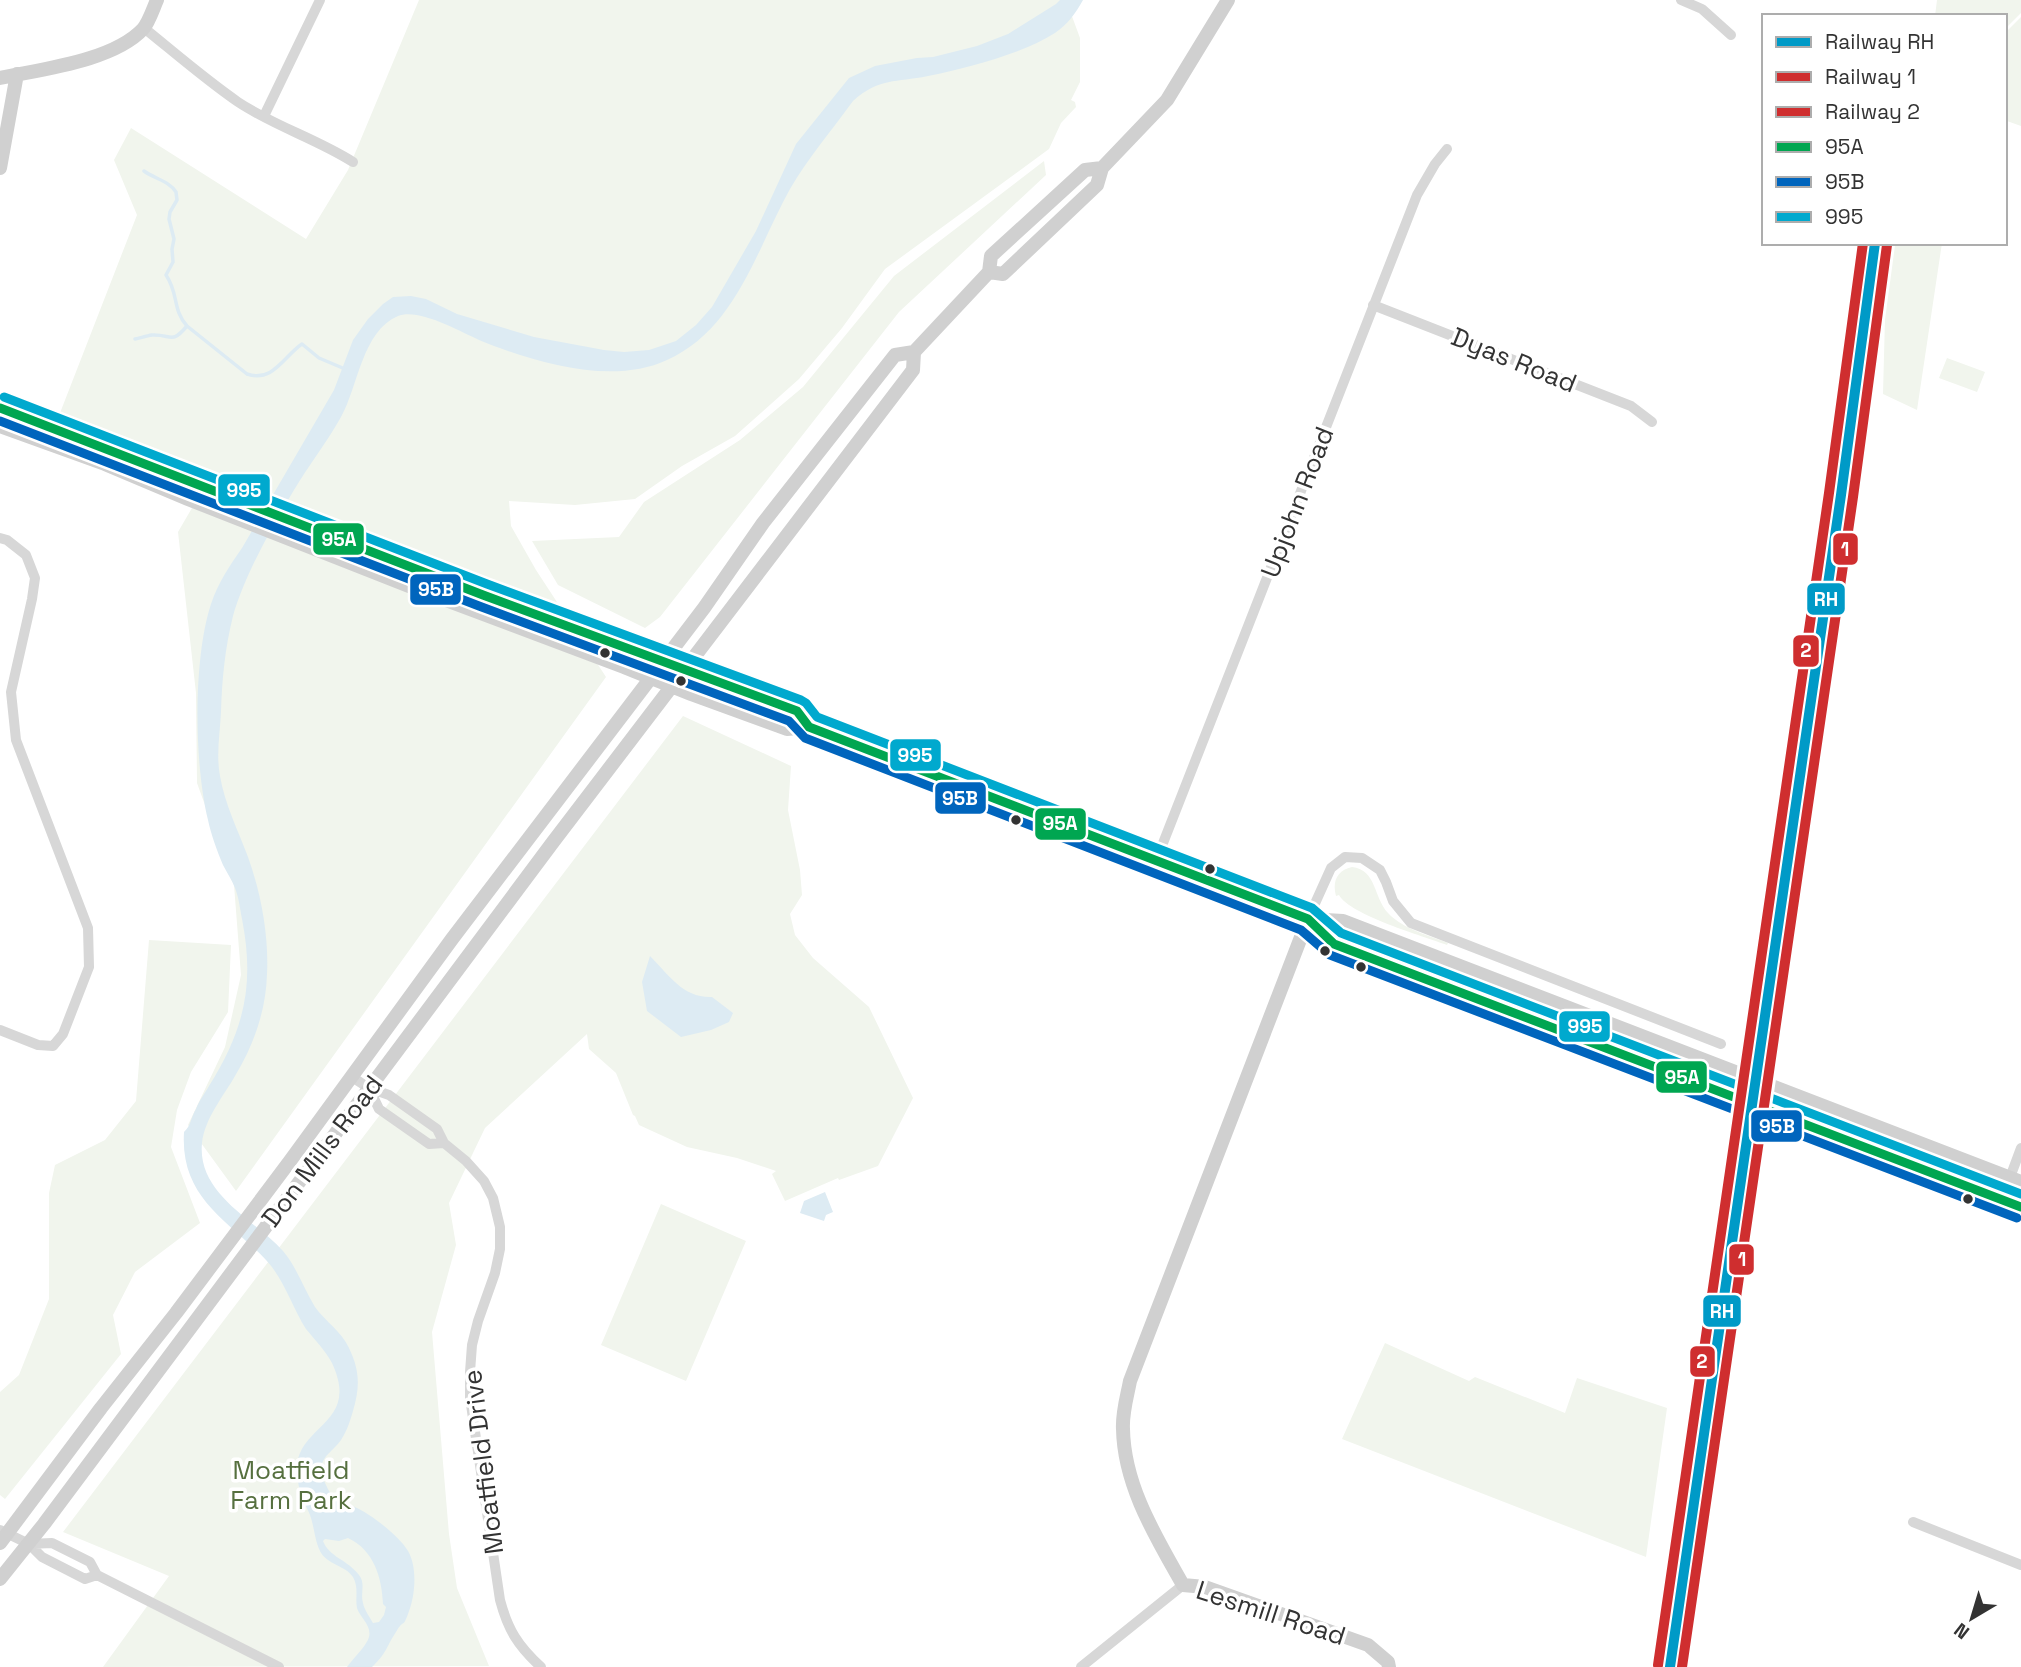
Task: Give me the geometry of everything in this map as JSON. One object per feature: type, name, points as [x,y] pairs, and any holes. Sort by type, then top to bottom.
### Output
[{"type":"main road","points":[[0,78],[101,56],[126,44],[144,28],[157,0]]},
{"type":"main road","name":"Don Mills Road","points":[[989,272],[1003,274],[1097,185],[1102,168],[1167,100],[1227,0]]},
{"type":"main road","points":[[0,168],[17,74]]},
{"type":"main road","name":"Don Mills Road","points":[[3,1536],[176,1313],[452,939],[704,608],[763,523],[895,355],[914,352],[989,272],[991,256],[1085,170],[1102,168]]},
{"type":"main road","name":"Don Mills Road","points":[[0,1579],[29,1544],[671,686],[913,370],[914,352]]},
{"type":"main road","points":[[856,405],[875,420]]},
{"type":"main road","points":[[0,408],[495,599],[797,711],[809,727]]},
{"type":"main road","points":[[0,426],[105,464],[320,551],[671,686],[787,729],[809,727],[1308,919],[1343,921],[2015,1180]]},
{"type":"main road","points":[[782,501],[800,518]]},
{"type":"main road","points":[[1308,919],[1334,944],[2021,1207]]},
{"type":"main road","name":"Lesmill Road","points":[[1308,919],[1134,1370],[1124,1405],[1122,1428],[1128,1472],[1137,1496],[1183,1585],[1205,1587],[1368,1645],[1388,1662],[1390,1667]]},
{"type":"street","points":[[264,116],[320,0]]},
{"type":"street","points":[[1681,0],[1702,9],[1731,35]]},
{"type":"street","points":[[144,28],[239,102],[283,128],[354,162]]},
{"type":"street","name":"Upjohn Road","points":[[1156,861],[1417,195],[1447,149]]},
{"type":"street","name":"Dyas Road","points":[[1373,305],[1631,407],[1652,422]]},
{"type":"street","points":[[0,538],[7,540],[26,555],[35,578],[11,692],[16,740],[88,928],[89,967],[64,1034],[53,1046],[38,1045],[0,1030]]},
{"type":"street","points":[[1308,919],[1331,868],[1345,857],[1362,858],[1380,870],[1393,901],[1411,923],[1721,1044]]},
{"type":"street","name":"Moatfield Drive","points":[[352,1077],[369,1088],[389,1095],[438,1129],[444,1143],[466,1161],[484,1181],[493,1198],[499,1217],[500,1249],[472,1345],[470,1398],[505,1619],[524,1651],[541,1667]]},
{"type":"street","name":"Moatfield Drive","points":[[369,1088],[379,1109],[429,1144],[444,1143]]},
{"type":"street","points":[[2002,1199],[2015,1180],[2021,1148]]},
{"type":"street","points":[[1913,1522],[2021,1564]]},
{"type":"street","points":[[3,1536],[29,1544],[52,1543],[90,1562],[97,1575],[279,1667]]},
{"type":"street","points":[[29,1544],[42,1557],[85,1579],[97,1575]]},
{"type":"street","points":[[1082,1667],[1183,1585]]},
{"type":"green space","points":[[419,0],[1066,0],[1080,38],[1080,82],[1071,100],[1076,107],[1061,123],[1049,149],[885,269],[842,328],[799,379],[735,436],[682,466],[635,499],[575,505],[509,501],[511,526],[536,570],[606,677],[236,1191],[188,1125],[225,1047],[241,975],[234,885],[197,783],[196,693],[178,532],[210,477],[60,413],[137,215],[114,160],[131,128],[306,239],[348,170]]},
{"type":"green space","points":[[1937,0],[2021,0],[2021,13],[2007,27],[2007,14],[1935,14]]},
{"type":"green space","points":[[2021,17],[2021,126],[2007,121],[2007,31]]},
{"type":"green space","points":[[1044,161],[1046,175],[899,312],[660,617],[645,628],[558,585],[532,541],[619,537],[644,502],[740,440],[803,387],[894,276]]},
{"type":"green space","points":[[1887,245],[1942,245],[1917,410],[1883,394]]},
{"type":"green space","points":[[1947,358],[1985,372],[1977,392],[1939,378]]},
{"type":"green space","name":"Moatfield Farm Park","points":[[683,716],[791,766],[788,810],[802,895],[790,914],[795,935],[813,958],[869,1007],[913,1098],[878,1166],[839,1180],[838,1178],[785,1201],[772,1174],[776,1171],[737,1158],[687,1147],[639,1125],[616,1073],[589,1049],[587,1034],[485,1128],[449,1203],[456,1245],[432,1332],[449,1534],[457,1588],[489,1666],[103,1667],[169,1576],[63,1532]]},
{"type":"green space","points":[[1352,867],[1366,873],[1383,907],[1394,919],[1448,943],[1447,945],[1372,917],[1346,903],[1339,895],[1336,896],[1337,877]]},
{"type":"green space","points":[[149,940],[231,945],[228,1012],[191,1072],[177,1110],[171,1147],[200,1223],[135,1272],[113,1315],[121,1354],[5,1499],[0,1495],[0,1392],[19,1375],[49,1299],[49,1193],[55,1165],[105,1140],[136,1101]]},
{"type":"green space","points":[[661,1204],[746,1241],[686,1381],[601,1345]]},
{"type":"green space","points":[[1385,1343],[1469,1381],[1475,1377],[1565,1413],[1577,1378],[1667,1408],[1646,1557],[1342,1439]]},
{"type":"shaded area","points":[[1060,0],[1083,0],[1059,30],[1042,41],[959,69],[880,84],[853,101],[790,189],[742,286],[727,308],[711,329],[691,346],[667,360],[645,368],[622,371],[573,368],[523,356],[417,315],[398,316],[386,323],[376,334],[362,361],[341,417],[286,504],[244,584],[233,616],[226,652],[218,760],[225,797],[257,885],[267,945],[266,987],[258,1027],[248,1052],[207,1125],[202,1143],[203,1161],[208,1177],[218,1191],[283,1251],[315,1307],[349,1348],[357,1372],[355,1402],[343,1437],[322,1464],[322,1477],[333,1496],[379,1522],[399,1540],[411,1558],[414,1591],[405,1621],[372,1667],[347,1667],[368,1640],[369,1629],[357,1608],[353,1577],[320,1551],[301,1494],[297,1471],[301,1451],[334,1411],[339,1398],[339,1383],[332,1363],[306,1329],[278,1276],[266,1260],[222,1219],[198,1191],[185,1155],[184,1132],[231,1046],[244,1006],[246,986],[246,943],[238,900],[211,831],[200,770],[198,681],[205,627],[214,596],[334,390],[353,340],[383,304],[393,297],[426,299],[457,314],[534,337],[604,350],[649,350],[676,341],[696,325],[712,307],[756,231],[796,144],[849,78],[875,66],[933,57],[977,46],[1008,34]],"holes":[[[348,1538],[370,1557],[381,1584],[383,1604],[386,1607],[379,1622],[373,1623],[365,1608],[359,1575],[330,1551],[323,1541]]]},
{"type":"shaded area","points":[[650,956],[685,990],[712,997],[733,1013],[729,1022],[711,1030],[681,1037],[647,1011],[642,982]]},
{"type":"shaded area","points":[[825,1192],[833,1212],[826,1215],[824,1221],[800,1213],[804,1201]]},
{"type":"waterway","points":[[144,171],[176,192],[177,200],[169,219],[174,239],[173,262],[166,275],[173,289],[179,314],[187,326],[247,374],[256,376],[271,372],[302,344],[319,358],[345,369]]},
{"type":"waterway","points":[[135,339],[152,335],[174,337],[187,326]]},
{"type":"rail line","name":"2","points":[[1658,1665],[1863,245]]},
{"type":"rail line","name":"RH","points":[[1670,1667],[1841,495],[1875,245]]},
{"type":"rail line","name":"1","points":[[1682,1667],[1853,497],[1887,245]]},
{"type":"transit line","name":"995","points":[[4,397],[487,584],[801,700],[817,717],[1312,908],[1341,933],[2021,1194]]},
{"type":"transit line","name":"95A","points":[[0,408],[483,595],[797,711],[809,727],[1308,919],[1334,944],[2021,1207]]},
{"type":"transit line","name":"95B","points":[[0,421],[479,606],[789,721],[805,738],[1301,930],[1330,955],[2017,1218]]}]
